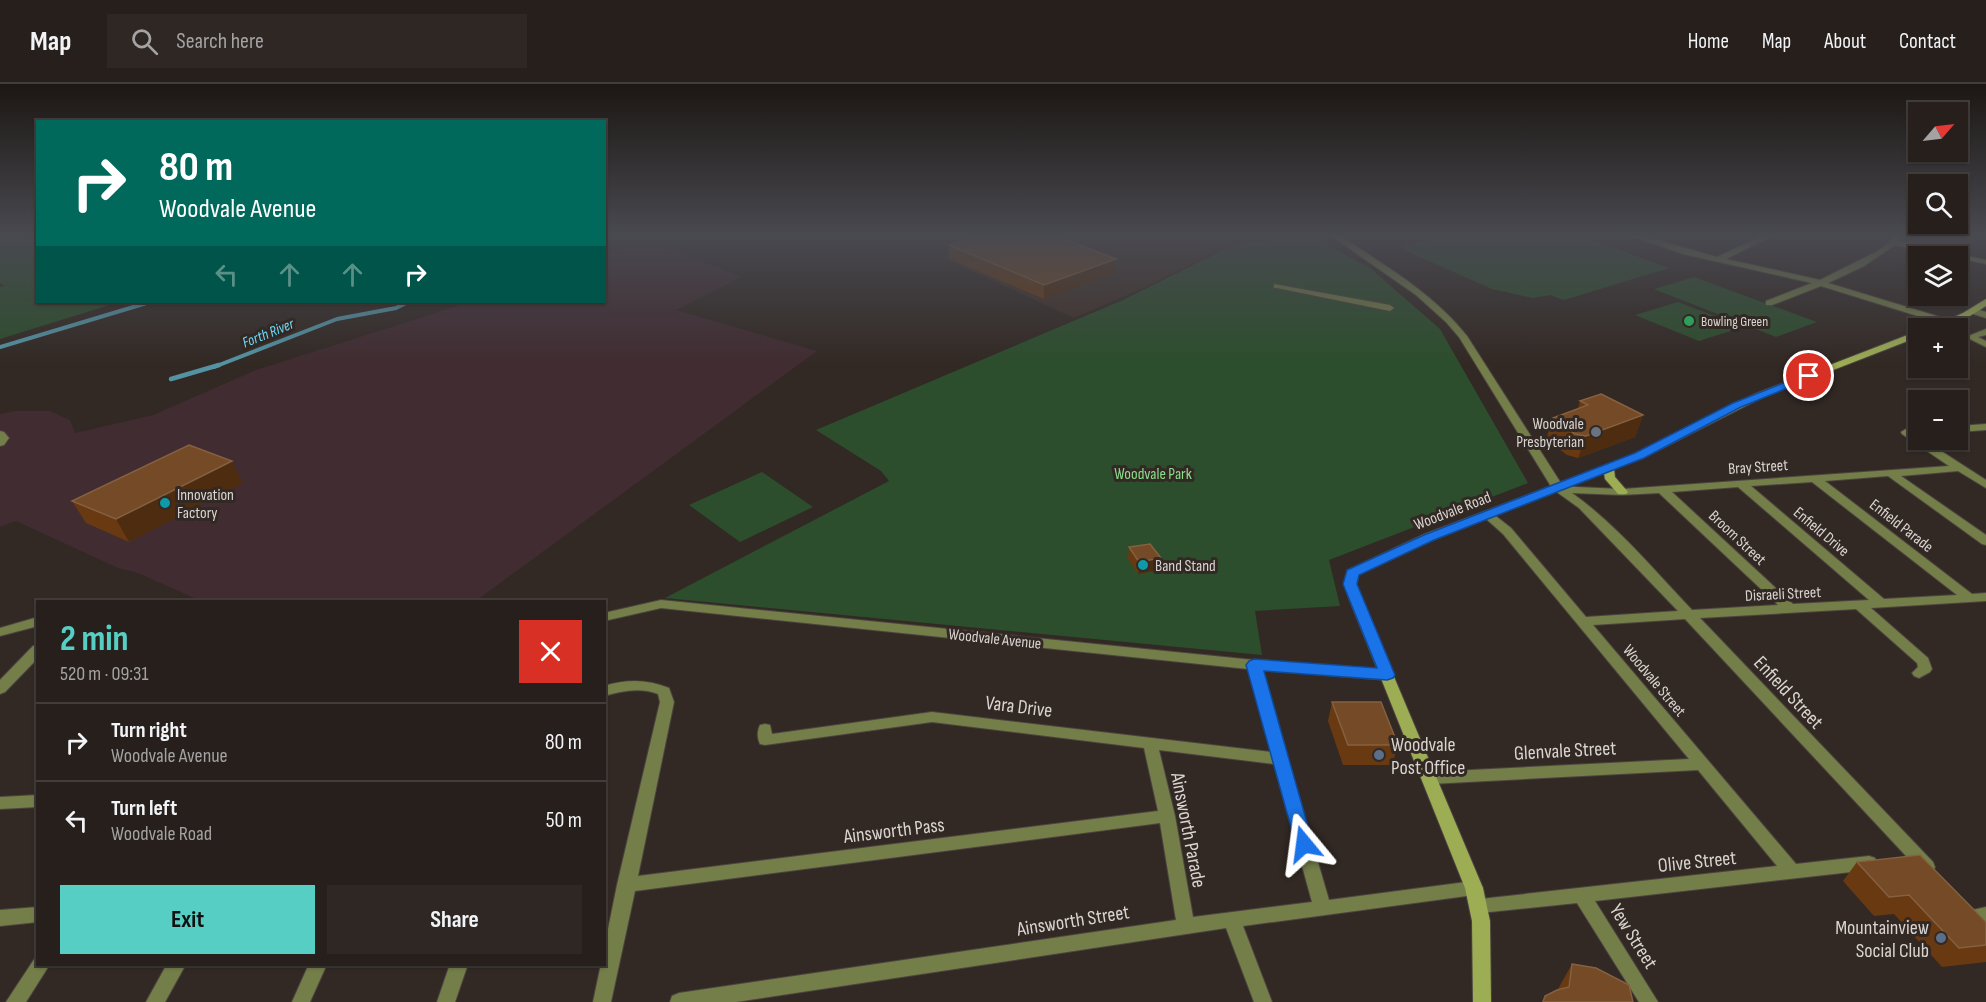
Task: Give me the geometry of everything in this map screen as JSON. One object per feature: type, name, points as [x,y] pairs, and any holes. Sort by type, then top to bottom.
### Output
[{"type":"main road","points":[[1960,318],[1986,302]]},
{"type":"main road","name":"Woodvale Road","points":[[1482,1002],[1480,906],[1350,584],[1352,573],[1429,537],[1609,468],[1666,443],[1758,396],[1908,338]]},
{"type":"main road","points":[[1609,468],[1609,477],[1622,492]]},
{"type":"street","points":[[1399,278],[1451,322],[1463,336],[1558,488]]},
{"type":"street","points":[[1798,278],[1934,318]]},
{"type":"street","points":[[1769,303],[1832,278]]},
{"type":"street","points":[[1277,286],[1390,308]]},
{"type":"street","points":[[1973,311],[1986,315]]},
{"type":"street","points":[[1986,332],[1970,337],[1986,344]]},
{"type":"street","points":[[1968,428],[1986,427]]},
{"type":"street","points":[[0,434],[3,438],[0,443]]},
{"type":"street","points":[[1934,450],[1980,477],[1986,485]]},
{"type":"street","name":"Bray Street","points":[[1558,488],[1622,492],[1961,468]]},
{"type":"street","points":[[1889,472],[1986,541]]},
{"type":"street","name":"Enfield Parade","points":[[1814,478],[1969,598]]},
{"type":"street","name":"Enfield Drive","points":[[1740,483],[1882,604]]},
{"type":"street","name":"Enfield Street","points":[[1558,488],[1583,506],[1934,874]]},
{"type":"street","name":"Broom Street","points":[[1662,489],[1790,609]]},
{"type":"street","name":"Woodvale Street","points":[[1488,515],[1507,531],[1792,872]]},
{"type":"street","name":"Disraeli Street","points":[[1582,621],[1986,597]]},
{"type":"street","name":"Woodvale Avenue","points":[[606,617],[661,604],[1254,665],[1387,675]]},
{"type":"street","points":[[1860,605],[1923,661],[1926,669],[1919,673]]},
{"type":"street","points":[[0,632],[36,622]]},
{"type":"street","points":[[0,689],[36,651]]},
{"type":"street","points":[[1254,665],[1322,907]]},
{"type":"street","points":[[602,1002],[667,702],[664,691],[653,686],[636,684],[606,691]]},
{"type":"street","name":"Vara Drive","points":[[765,729],[765,740],[932,717],[1279,759]]},
{"type":"street","name":"Ainsworth Parade","points":[[1150,743],[1167,816],[1186,926]]},
{"type":"street","name":"Glenvale Street","points":[[1430,778],[1702,764]]},
{"type":"street","points":[[0,803],[36,801]]},
{"type":"street","name":"Ainsworth Pass","points":[[626,885],[1167,816]]},
{"type":"street","name":"Olive Street","points":[[1480,906],[1918,857]]},
{"type":"street","name":"Ainsworth Street","points":[[688,1001],[1186,926],[1474,888]]},
{"type":"street","name":"Yew Street","points":[[1581,894],[1649,1002]]},
{"type":"street","points":[[0,918],[36,914]]},
{"type":"street","points":[[1232,920],[1263,1002]]},
{"type":"street","points":[[15,1002],[40,966]]},
{"type":"street","points":[[155,1002],[176,966]]},
{"type":"street","points":[[301,1002],[317,966]]},
{"type":"street","points":[[446,1002],[458,966]]},
{"type":"shaded area","points":[[606,278],[739,278],[676,310],[817,351],[480,600],[199,600],[138,573],[118,568],[16,521],[0,527],[0,414],[15,411],[50,411],[70,420],[75,433],[153,415],[256,370],[467,303],[606,303]]},
{"type":"shaded area","points":[[986,278],[1164,278],[1148,286],[1074,318]]},
{"type":"green space","points":[[0,278],[36,278],[36,303],[116,303],[0,339],[0,287],[5,286],[0,283]]},
{"type":"green space","name":"Woodvale Park","points":[[1167,278],[1381,278],[1440,329],[1528,483],[1329,560],[1340,606],[1255,611],[1262,655],[665,598],[889,481],[881,471],[816,430],[1123,300]]},
{"type":"green space","points":[[1467,278],[1637,278],[1564,300],[1550,295],[1533,298],[1492,289]]},
{"type":"green space","points":[[1696,278],[1817,322],[1776,337],[1654,289]]},
{"type":"green space","name":"Bowling Green","points":[[1678,302],[1743,327],[1699,341],[1635,315]]},
{"type":"green space","points":[[762,472],[813,507],[740,542],[689,505]]},
{"type":"building","points":[[1027,278],[1064,278],[1044,285]]},
{"type":"building","points":[[1601,394],[1643,415],[1586,436],[1575,434],[1553,418],[1588,405],[1580,401]]},
{"type":"building","points":[[189,445],[232,461],[116,519],[72,501]]},
{"type":"building","points":[[1150,544],[1161,558],[1139,562],[1129,547]]},
{"type":"building","points":[[1332,702],[1381,702],[1398,745],[1348,745]]},
{"type":"building","points":[[1920,855],[1986,922],[1986,945],[1959,948],[1909,895],[1889,897],[1857,862]]},
{"type":"building","points":[[1572,964],[1596,968],[1629,985],[1633,1002],[1543,1002],[1545,996],[1569,987]]},
{"type":"waterway","points":[[0,347],[147,303]]},
{"type":"waterway","name":"Forth River","points":[[214,367],[337,319],[396,308],[406,303]]},
{"type":"waterway","name":"Forth River","points":[[171,379],[219,365]]},
{"type":"place","name":"Bowling Green","points":[[1689,321]]},
{"type":"place","name":"Woodvale Presbyterian","points":[[1596,432]]},
{"type":"place","name":"Innovation Factory","points":[[165,503]]},
{"type":"place","name":"Band Stand","points":[[1143,565]]},
{"type":"place","name":"Woodvale Post Office","points":[[1379,755]]},
{"type":"place","name":"Mountainview Social Club","points":[[1941,938]]},
{"type":"route","points":[[1304,844],[1254,665],[1387,675],[1350,584],[1352,573],[1429,537],[1639,456],[1737,405],[1809,376]]}]
